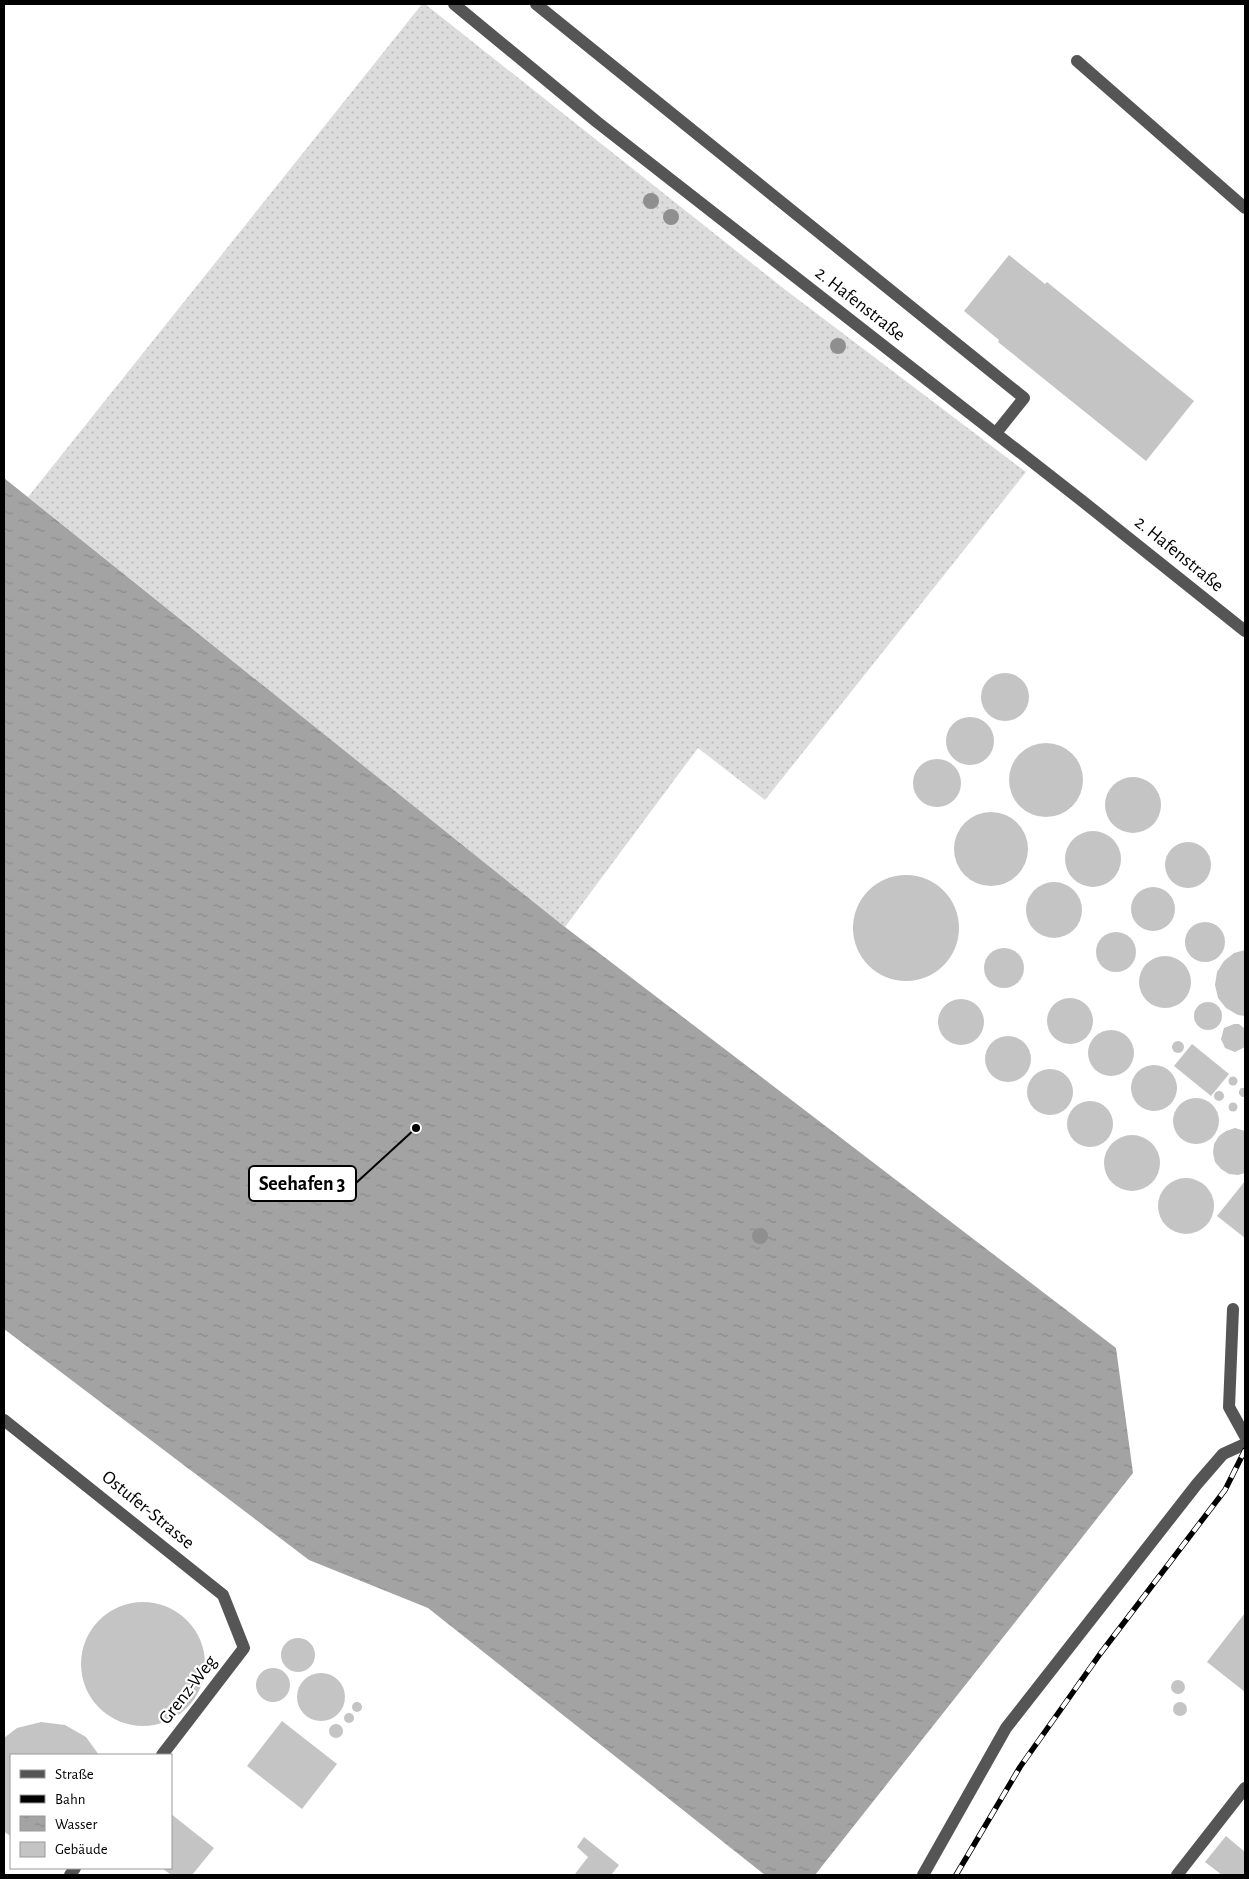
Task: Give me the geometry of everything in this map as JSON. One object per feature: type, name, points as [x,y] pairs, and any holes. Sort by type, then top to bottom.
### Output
[{"type":"street","name":"2. Hafenstraße","points":[[456,4],[597,122],[996,433],[1245,631]]},
{"type":"street","points":[[536,4],[1024,398],[996,433]]},
{"type":"street","points":[[1077,61],[1245,208]]},
{"type":"street","points":[[1233,1309],[1229,1407],[1245,1436]]},
{"type":"street","name":"Ostufer-Strasse","points":[[4,1420],[223,1595],[244,1648]]},
{"type":"street","points":[[923,1875],[1006,1728],[1223,1454],[1245,1444]]},
{"type":"street","name":"Grenz-Weg","points":[[163,1754],[244,1648]]},
{"type":"street","points":[[1177,1875],[1245,1788]]},
{"type":"shaded area","points":[[422,4],[425,4],[783,288],[1026,472],[765,800],[698,748],[565,927],[28,497]]},
{"type":"water","points":[[4,478],[565,927],[1116,1348],[1133,1473],[815,1875],[765,1875],[428,1608],[309,1560],[4,1329]]},
{"type":"building","points":[[1009,255],[1045,284],[1047,282],[1194,401],[1146,461],[998,342],[999,340],[964,311]]},
{"type":"building","points":[[1000,673],[1010,673],[1022,680],[1029,692],[1029,702],[1022,714],[1010,721],[1000,721],[992,717],[985,710],[981,702],[981,692],[985,684],[992,677]]},
{"type":"building","points":[[965,717],[975,717],[987,724],[994,736],[994,746],[987,758],[975,765],[965,765],[957,761],[950,754],[946,746],[946,736],[950,728],[957,721]]},
{"type":"building","points":[[1039,743],[1053,743],[1067,749],[1077,759],[1083,773],[1081,794],[1067,811],[1053,817],[1039,817],[1025,811],[1015,801],[1009,787],[1009,773],[1015,759],[1025,749]]},
{"type":"building","points":[[932,759],[942,759],[954,766],[961,778],[961,788],[954,800],[942,807],[932,807],[924,803],[917,796],[913,788],[913,778],[917,770],[924,763]]},
{"type":"building","points":[[1127,777],[1139,777],[1153,785],[1161,799],[1159,816],[1153,825],[1139,833],[1127,833],[1117,828],[1110,821],[1105,811],[1105,799],[1110,789],[1117,782]]},
{"type":"building","points":[[984,812],[998,812],[1012,818],[1022,828],[1028,842],[1026,863],[1012,880],[998,886],[984,886],[970,880],[960,870],[954,856],[954,842],[960,828],[970,818]]},
{"type":"building","points":[[1087,831],[1099,831],[1109,835],[1117,843],[1121,859],[1117,875],[1109,883],[1099,887],[1087,887],[1077,883],[1069,875],[1065,865],[1065,853],[1069,843],[1077,835]]},
{"type":"building","points":[[1183,842],[1193,842],[1207,852],[1211,865],[1207,878],[1201,884],[1193,888],[1183,888],[1169,878],[1165,870],[1165,860],[1175,846]]},
{"type":"building","points":[[906,875],[926,879],[944,890],[955,908],[959,928],[955,948],[944,966],[926,977],[906,981],[886,977],[868,966],[857,948],[853,928],[857,908],[868,890],[886,879]]},
{"type":"building","points":[[1048,882],[1060,882],[1070,886],[1078,894],[1082,910],[1078,926],[1070,934],[1060,938],[1048,938],[1038,934],[1030,926],[1026,916],[1026,904],[1030,894],[1038,886]]},
{"type":"building","points":[[1153,887],[1165,891],[1171,897],[1175,909],[1171,921],[1165,927],[1153,931],[1141,927],[1135,921],[1131,909],[1135,897],[1141,891]]},
{"type":"building","points":[[1205,922],[1219,928],[1225,942],[1219,956],[1205,962],[1191,956],[1185,942],[1191,928]]},
{"type":"building","points":[[1116,932],[1130,938],[1136,952],[1130,966],[1116,972],[1102,966],[1096,952],[1102,938]]},
{"type":"building","points":[[1008,948],[1015,951],[1021,957],[1024,968],[1023,976],[1015,985],[1008,988],[1000,988],[993,985],[985,976],[984,964],[987,957],[996,949]]},
{"type":"building","points":[[1245,950],[1245,1016],[1238,1015],[1226,1008],[1218,998],[1215,985],[1217,972],[1224,961],[1234,953]]},
{"type":"building","points":[[1160,956],[1170,956],[1184,963],[1191,977],[1191,987],[1184,1001],[1170,1008],[1160,1008],[1150,1004],[1143,997],[1139,987],[1139,977],[1143,967],[1150,960]]},
{"type":"building","points":[[1066,998],[1074,998],[1083,1002],[1089,1008],[1093,1021],[1089,1034],[1083,1040],[1074,1044],[1066,1044],[1057,1040],[1051,1034],[1047,1025],[1047,1017],[1051,1008],[1057,1002]]},
{"type":"building","points":[[957,999],[965,999],[974,1003],[980,1009],[984,1022],[980,1035],[974,1041],[965,1045],[957,1045],[948,1041],[942,1035],[938,1026],[938,1018],[942,1009],[948,1003]]},
{"type":"building","points":[[1208,1002],[1218,1006],[1222,1016],[1218,1026],[1208,1030],[1198,1026],[1194,1016],[1198,1006]]},
{"type":"building","points":[[1239,1024],[1245,1029],[1245,1047],[1235,1052],[1225,1048],[1221,1039],[1224,1028]]},
{"type":"building","points":[[1107,1030],[1115,1030],[1124,1034],[1130,1040],[1134,1053],[1130,1066],[1124,1072],[1115,1076],[1107,1076],[1098,1072],[1092,1066],[1088,1057],[1088,1049],[1092,1040],[1098,1034]]},
{"type":"building","points":[[1004,1036],[1012,1036],[1021,1040],[1027,1046],[1031,1059],[1027,1072],[1021,1078],[1012,1082],[1004,1082],[995,1078],[989,1072],[985,1063],[985,1055],[989,1046],[995,1040]]},
{"type":"building","points":[[1176,1041],[1180,1041],[1184,1047],[1180,1053],[1176,1053],[1172,1049],[1172,1045]]},
{"type":"building","points":[[1192,1044],[1229,1074],[1211,1096],[1174,1066]]},
{"type":"building","points":[[1150,1065],[1158,1065],[1167,1069],[1173,1075],[1177,1088],[1173,1101],[1167,1107],[1158,1111],[1150,1111],[1141,1107],[1135,1101],[1131,1092],[1131,1084],[1135,1075],[1141,1069]]},
{"type":"building","points":[[1046,1069],[1054,1069],[1063,1073],[1069,1079],[1073,1092],[1069,1105],[1063,1111],[1054,1115],[1046,1115],[1037,1111],[1031,1105],[1027,1096],[1027,1088],[1031,1079],[1037,1073]]},
{"type":"building","points":[[1233,1076],[1238,1081],[1233,1086],[1228,1081]]},
{"type":"building","points":[[1241,1088],[1245,1088],[1245,1097],[1239,1094]]},
{"type":"building","points":[[1219,1091],[1224,1096],[1219,1101],[1214,1096]]},
{"type":"building","points":[[1192,1098],[1200,1098],[1209,1102],[1215,1108],[1219,1121],[1215,1134],[1209,1140],[1200,1144],[1192,1144],[1183,1140],[1177,1134],[1173,1125],[1173,1117],[1177,1108],[1183,1102]]},
{"type":"building","points":[[1086,1101],[1094,1101],[1103,1105],[1109,1111],[1113,1124],[1109,1137],[1103,1143],[1094,1147],[1086,1147],[1077,1143],[1071,1137],[1067,1128],[1067,1120],[1071,1111],[1077,1105]]},
{"type":"building","points":[[1233,1102],[1238,1107],[1233,1112],[1228,1107]]},
{"type":"building","points":[[1235,1128],[1245,1131],[1245,1173],[1238,1175],[1229,1174],[1221,1169],[1215,1162],[1213,1153],[1214,1144],[1219,1136]]},
{"type":"building","points":[[1126,1135],[1138,1135],[1152,1143],[1160,1157],[1158,1174],[1152,1183],[1138,1191],[1126,1191],[1116,1186],[1109,1179],[1104,1169],[1104,1157],[1109,1147],[1116,1140]]},
{"type":"building","points":[[1180,1178],[1192,1178],[1202,1182],[1210,1190],[1214,1206],[1210,1222],[1202,1230],[1192,1234],[1180,1234],[1170,1230],[1162,1222],[1158,1212],[1158,1200],[1162,1190],[1170,1182]]},
{"type":"building","points":[[1245,1181],[1245,1238],[1217,1216]]},
{"type":"building","points":[[143,1602],[167,1607],[187,1620],[200,1640],[205,1664],[200,1688],[187,1708],[167,1721],[143,1726],[119,1721],[99,1708],[86,1688],[81,1664],[86,1640],[99,1620],[119,1607]]},
{"type":"building","points":[[1245,1613],[1245,1692],[1207,1662]]},
{"type":"building","points":[[298,1638],[310,1643],[315,1655],[310,1667],[298,1672],[286,1667],[281,1655],[286,1643]]},
{"type":"building","points":[[273,1668],[285,1673],[290,1685],[285,1697],[273,1702],[261,1697],[256,1685],[261,1673]]},
{"type":"building","points":[[316,1673],[326,1673],[338,1680],[345,1692],[345,1702],[338,1714],[326,1721],[316,1721],[308,1717],[301,1710],[297,1702],[297,1692],[301,1684],[308,1677]]},
{"type":"building","points":[[1175,1680],[1181,1680],[1185,1687],[1181,1694],[1175,1694],[1171,1690],[1171,1684]]},
{"type":"building","points":[[355,1702],[359,1702],[362,1707],[361,1711],[355,1712],[352,1709],[352,1705]]},
{"type":"building","points":[[1177,1702],[1183,1702],[1187,1709],[1183,1716],[1177,1716],[1173,1712],[1173,1706]]},
{"type":"building","points":[[347,1713],[351,1713],[354,1718],[353,1722],[347,1723],[344,1720],[344,1716]]},
{"type":"building","points":[[282,1721],[337,1764],[302,1809],[247,1766]]},
{"type":"building","points":[[41,1722],[65,1725],[86,1737],[98,1754],[10,1754],[10,1835],[4,1832],[4,1738],[17,1728]]},
{"type":"building","points":[[333,1724],[339,1724],[343,1731],[339,1738],[333,1738],[329,1734],[329,1728]]},
{"type":"building","points":[[172,1815],[214,1848],[192,1875],[171,1875],[163,1869],[172,1869]]},
{"type":"building","points":[[1226,1836],[1245,1852],[1245,1875],[1222,1875],[1205,1862]]},
{"type":"building","points":[[584,1837],[619,1865],[611,1875],[575,1874],[588,1857],[577,1847]]},
{"type":"railway","points":[[956,1875],[1020,1767],[1100,1654],[1225,1490],[1245,1450]]},
{"type":"place","name":"Seehafen 3","points":[[416,1128]]}]
